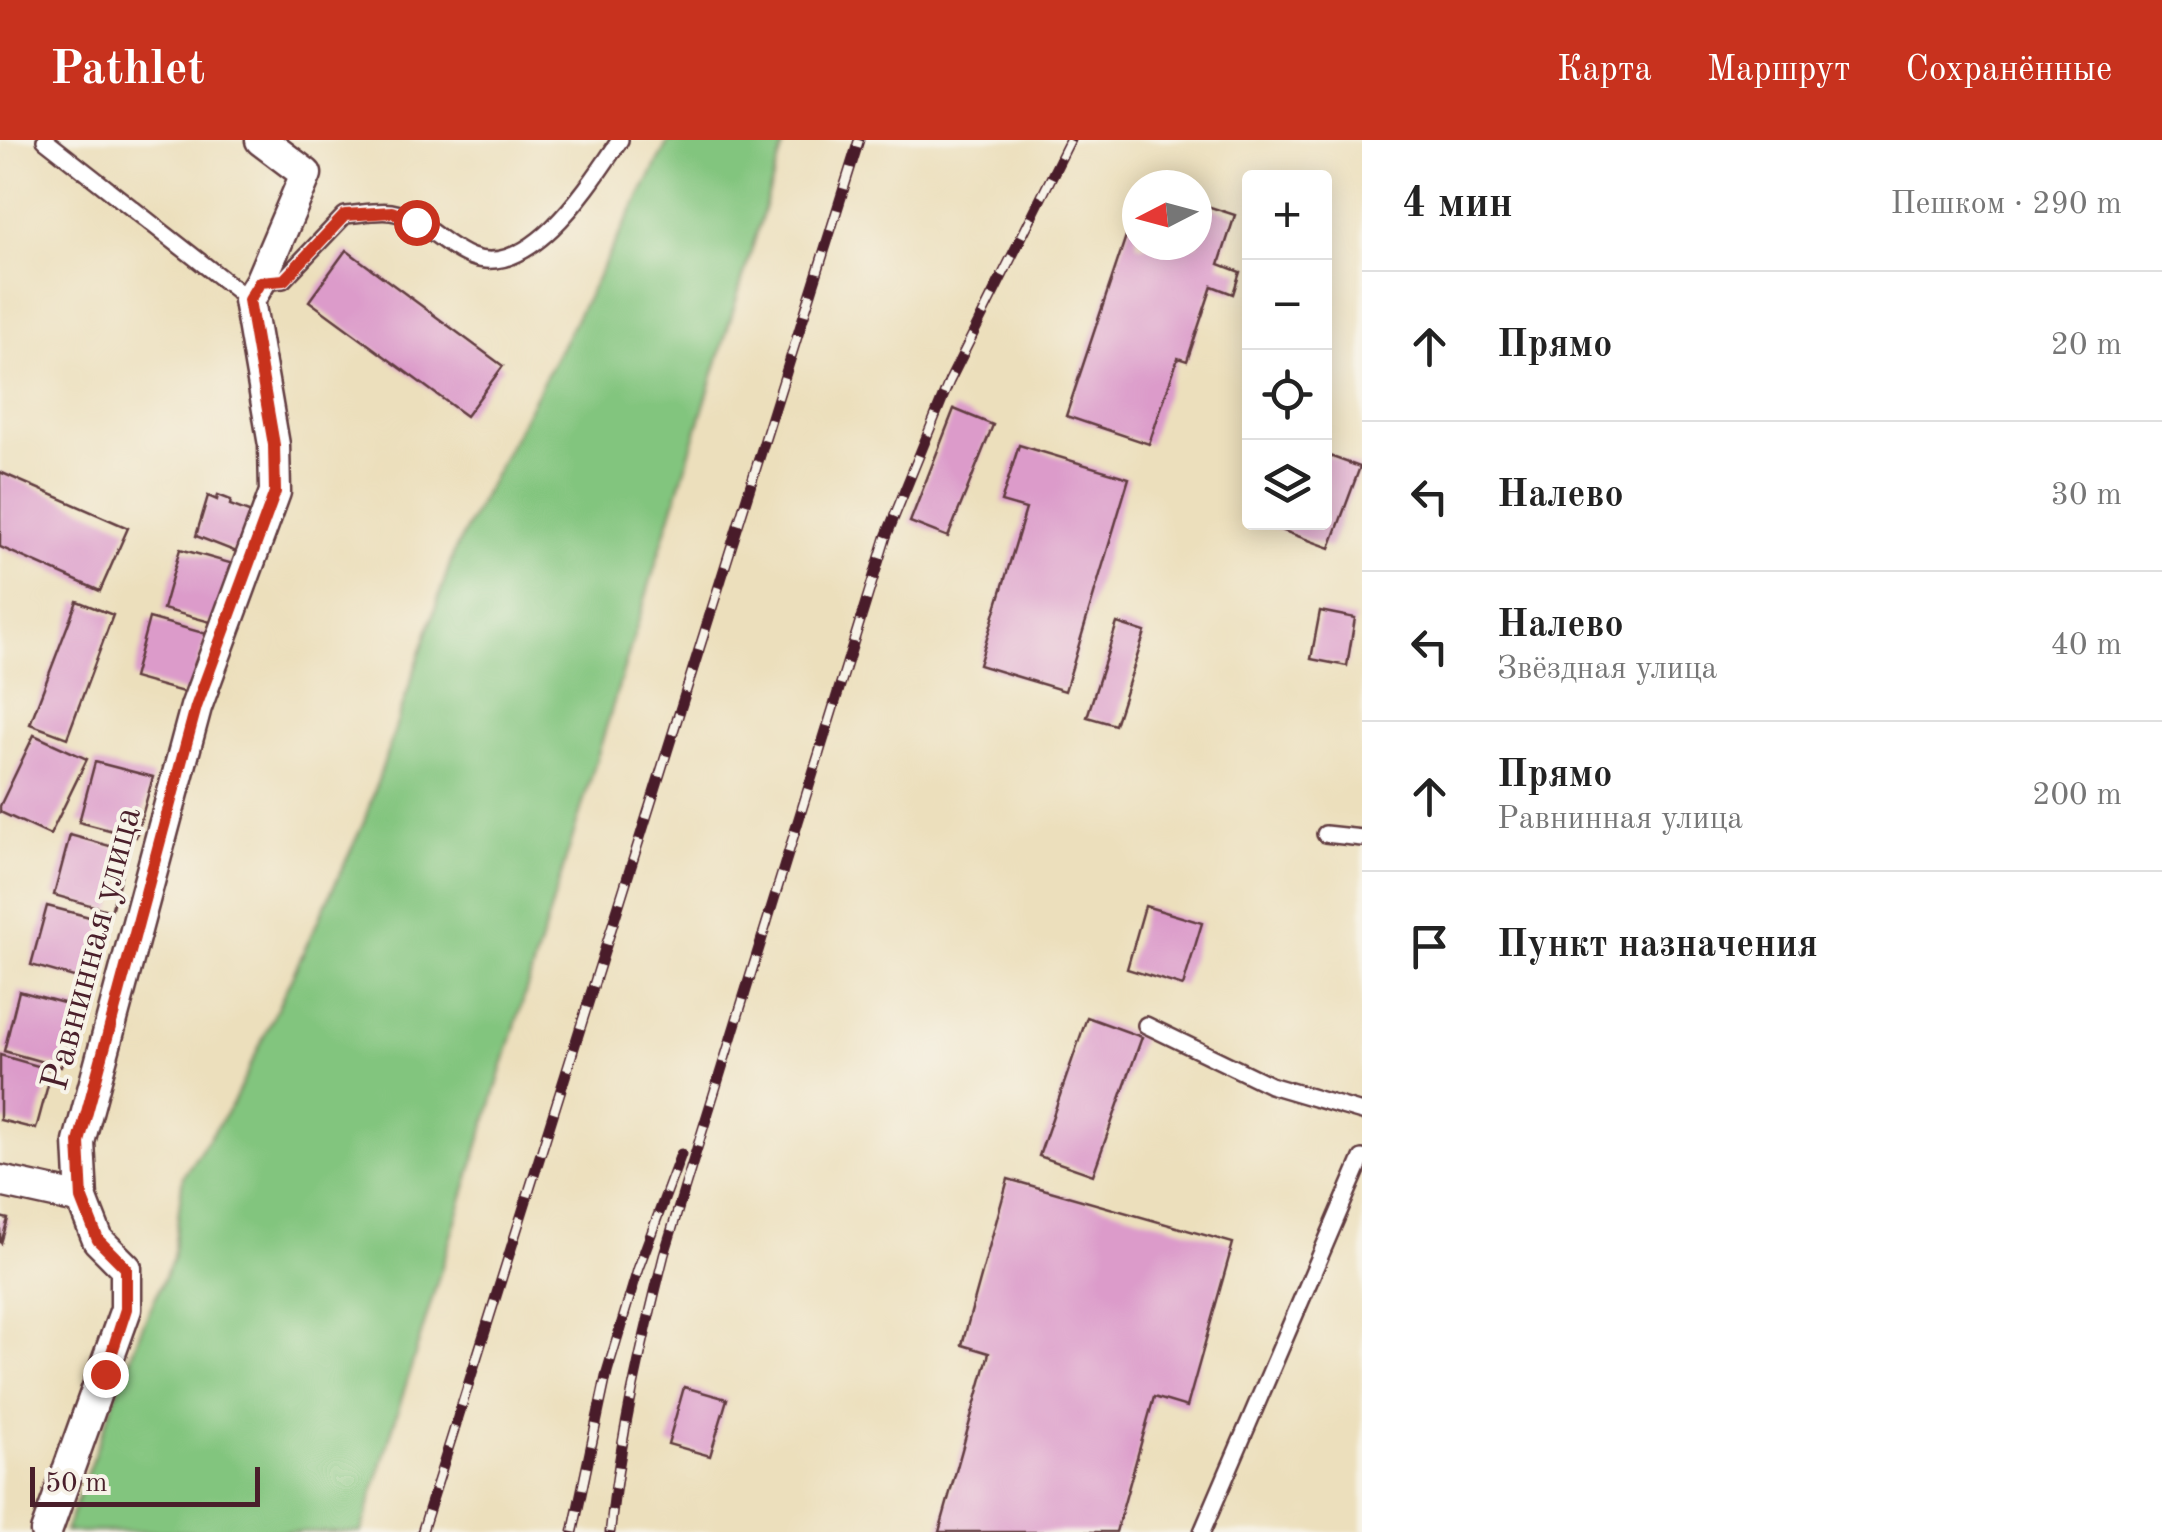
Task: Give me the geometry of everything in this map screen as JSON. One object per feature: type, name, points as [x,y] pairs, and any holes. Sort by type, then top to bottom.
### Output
[{"type":"street","points":[[254,291],[306,174],[261,140]]},
{"type":"street","name":"Равнинная улица","points":[[46,1532],[126,1309],[126,1268],[98,1240],[82,1199],[79,1142],[191,726],[275,492],[274,445],[254,291]]},
{"type":"street","points":[[0,1182],[82,1199]]},
{"type":"lane","points":[[45,140],[254,291],[284,280],[345,215],[392,212],[474,258],[505,260],[532,246],[583,193],[620,140]]},
{"type":"lane","points":[[1326,834],[1362,838]]},
{"type":"lane","points":[[1146,1024],[1270,1085],[1362,1112]]},
{"type":"lane","points":[[1202,1532],[1362,1158]]},
{"type":"green space","points":[[669,140],[785,140],[361,1532],[65,1532],[140,1332],[173,1258],[183,1176],[232,1105],[364,822],[454,552]]},
{"type":"building","points":[[1212,208],[1235,215],[1219,264],[1240,272],[1233,294],[1212,286],[1187,361],[1178,358],[1149,444],[1066,416],[1122,248],[1122,260],[1212,260]]},
{"type":"building","points":[[346,250],[503,366],[466,416],[309,301]]},
{"type":"building","points":[[954,409],[993,425],[948,537],[910,522]]},
{"type":"building","points":[[1019,445],[1129,478],[1065,691],[979,665],[1026,509],[1001,502]]},
{"type":"building","points":[[1332,457],[1360,467],[1330,548],[1281,530],[1332,530]]},
{"type":"building","points":[[0,472],[128,528],[100,591],[0,547]]},
{"type":"building","points":[[218,495],[231,500],[230,505],[257,515],[239,553],[196,536],[208,496],[217,500]]},
{"type":"building","points":[[180,549],[237,565],[221,625],[163,609]]},
{"type":"building","points":[[77,601],[113,615],[67,738],[30,724]]},
{"type":"building","points":[[1320,611],[1355,618],[1347,666],[1311,659]]},
{"type":"building","points":[[149,618],[207,634],[190,694],[133,678]]},
{"type":"building","points":[[1117,623],[1145,632],[1115,725],[1087,717]]},
{"type":"building","points":[[34,735],[87,759],[50,835],[0,812]]},
{"type":"building","points":[[95,762],[153,777],[136,837],[79,822]]},
{"type":"building","points":[[70,835],[128,851],[111,911],[54,895]]},
{"type":"building","points":[[47,906],[105,921],[88,981],[31,965]]},
{"type":"building","points":[[1145,906],[1202,923],[1183,986],[1127,969]]},
{"type":"building","points":[[19,991],[78,1007],[61,1067],[4,1051]]},
{"type":"building","points":[[1087,1017],[1142,1037],[1093,1175],[1039,1156]]},
{"type":"building","points":[[0,1055],[52,1070],[36,1129],[0,1120]]},
{"type":"building","points":[[1008,1179],[1233,1243],[1187,1407],[1154,1397],[1116,1532],[939,1532],[989,1353],[962,1345]]},
{"type":"building","points":[[0,1217],[8,1219],[1,1243],[0,1242]]},
{"type":"building","points":[[684,1387],[727,1399],[710,1456],[668,1444]]},
{"type":"railway","points":[[422,1532],[859,140]]},
{"type":"railway","points":[[610,1532],[632,1392],[664,1255],[886,537],[949,382],[1070,140]]},
{"type":"railway","points":[[573,1532],[607,1372],[638,1269],[681,1154]]},
{"type":"route","points":[[105,1374],[126,1309],[126,1268],[98,1240],[82,1199],[79,1142],[196,707],[275,492],[274,445],[249,300],[260,282],[284,280],[345,215],[392,212],[416,222]]}]
